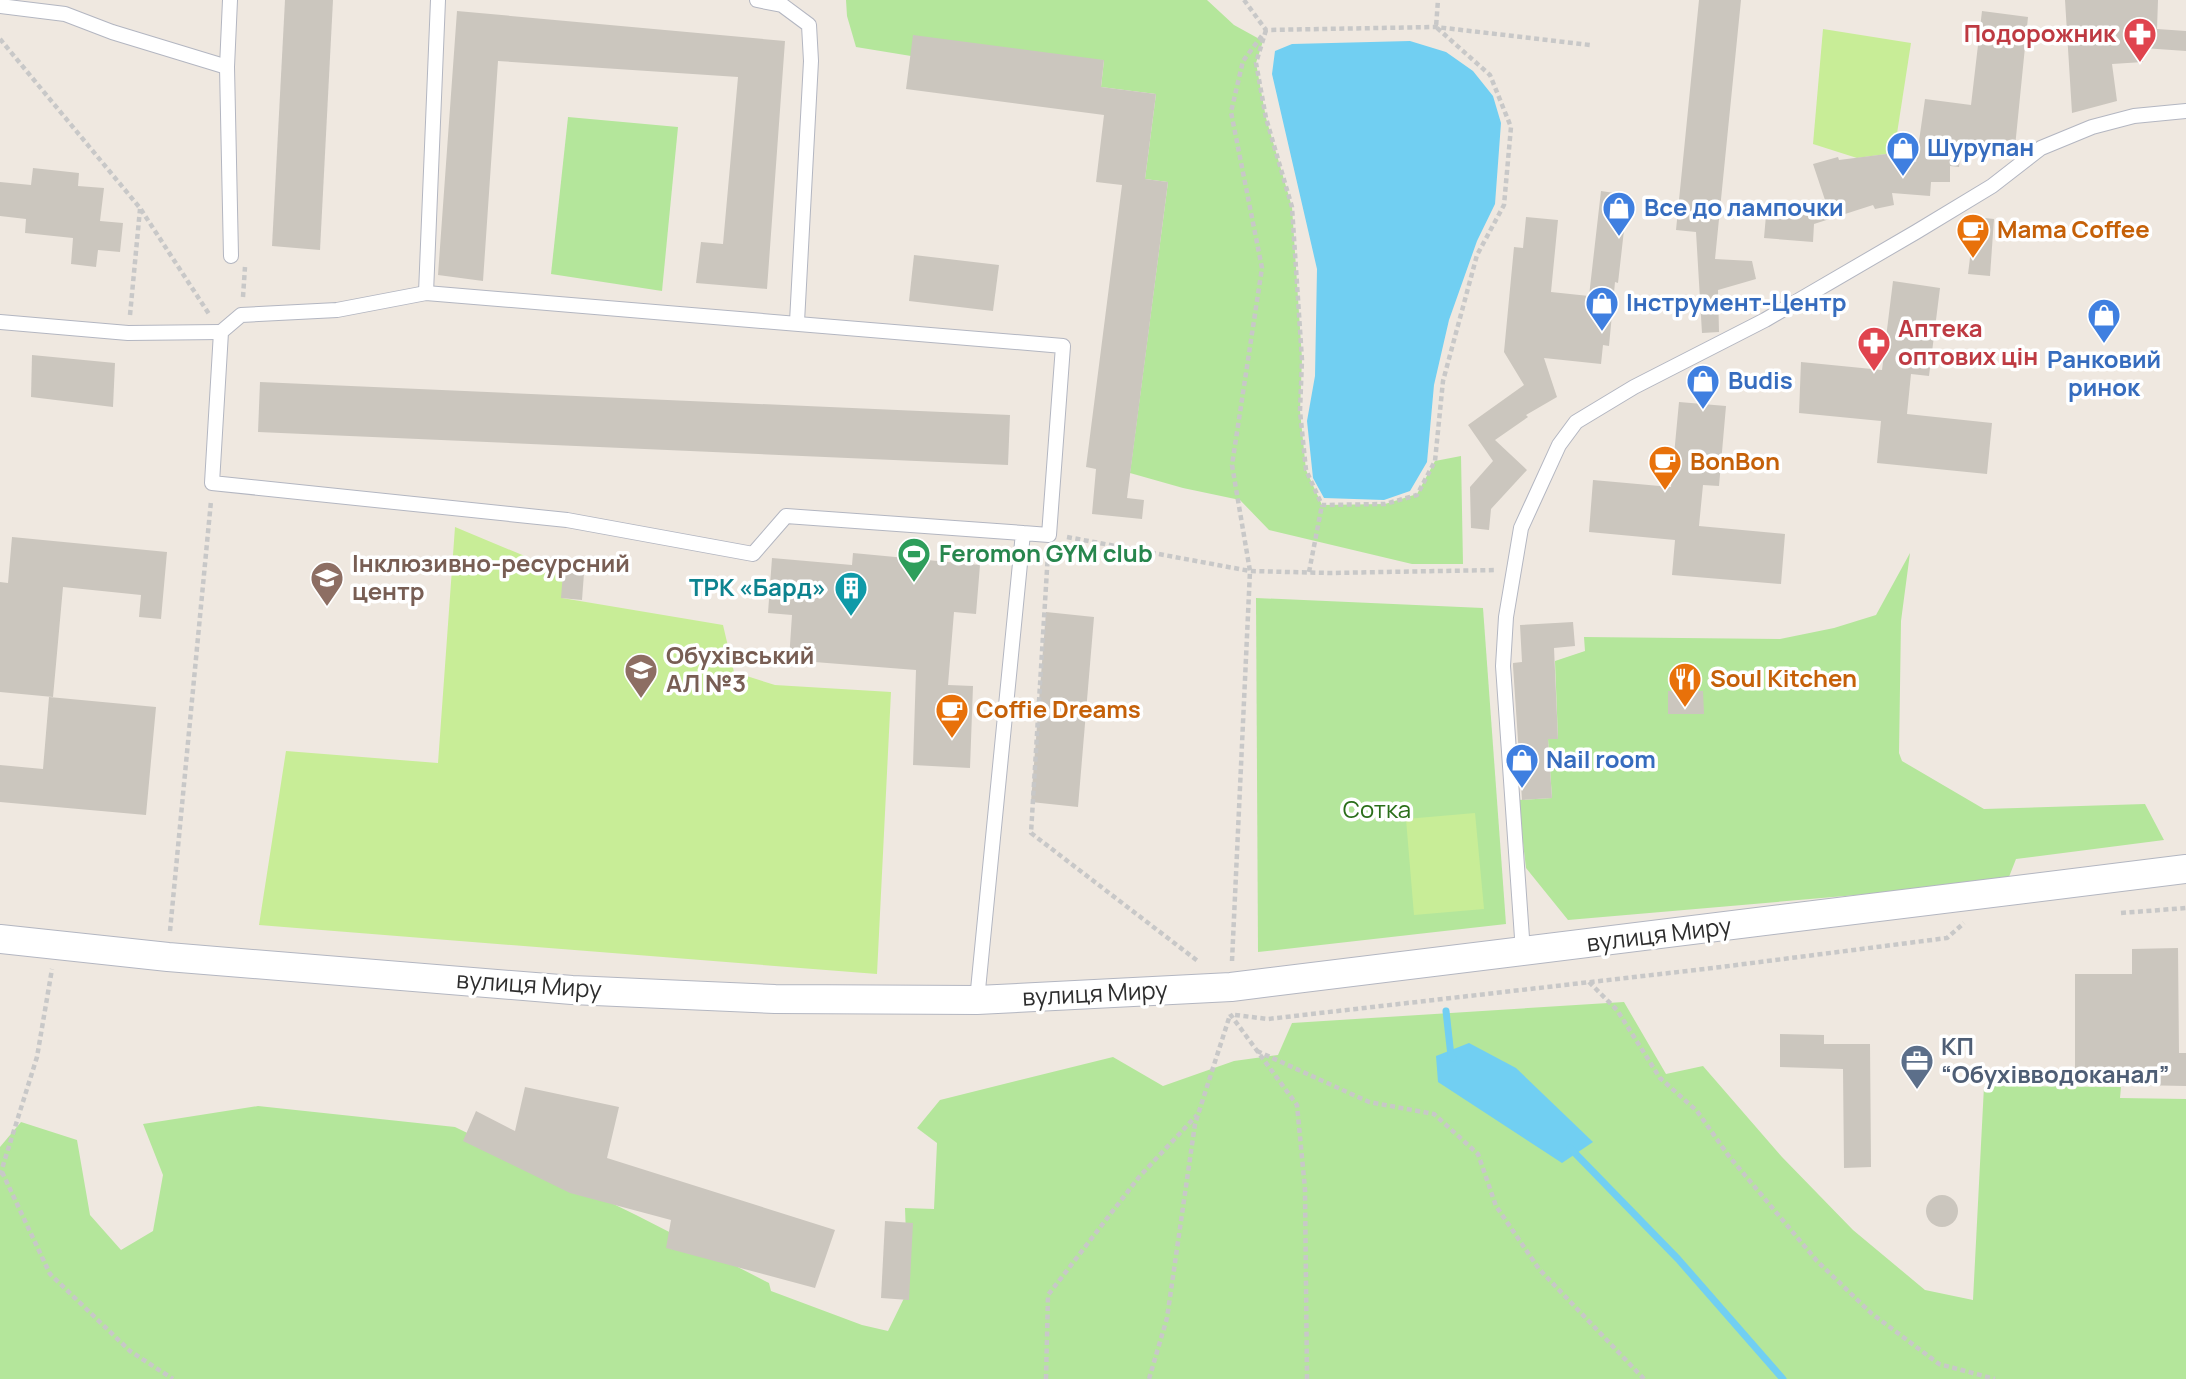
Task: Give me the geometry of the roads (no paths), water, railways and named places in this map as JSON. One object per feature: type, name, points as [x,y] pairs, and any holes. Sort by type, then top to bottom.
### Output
[{"type":"street","name":"вулиця Миру","points":[[0,939],[168,957],[572,990],[775,999],[1231,1000],[1523,952],[2186,869]]},
{"type":"lane","points":[[230,0],[227,67],[231,256]]},
{"type":"lane","points":[[426,293],[438,0]]},
{"type":"lane","points":[[757,0],[782,5],[809,25],[811,61],[797,322]]},
{"type":"lane","points":[[0,6],[65,13],[112,32],[227,67]]},
{"type":"lane","points":[[1523,952],[1503,666],[1506,617],[1521,528],[1559,445],[1576,422],[1679,363],[1765,320],[1916,232],[1992,186],[2041,148],[2092,127],[2134,116],[2186,110]]},
{"type":"lane","points":[[0,322],[128,333],[221,332],[241,315],[337,310],[426,293],[1063,345],[1049,535],[786,516],[753,554],[567,520],[212,483],[221,332]]},
{"type":"lane","points":[[977,1000],[1023,533]]},
{"type":"water","points":[[1410,41],[1446,52],[1473,71],[1493,96],[1501,123],[1495,204],[1477,241],[1449,320],[1434,385],[1427,462],[1410,491],[1384,500],[1324,498],[1313,478],[1307,421],[1315,376],[1317,269],[1272,74],[1275,51],[1292,44]]},
{"type":"water","points":[[1469,1043],[1516,1068],[1593,1142],[1562,1163],[1438,1082],[1436,1056]]},
{"type":"waterway","points":[[1446,1011],[1453,1058]]},
{"type":"waterway","points":[[1570,1148],[1678,1259],[1783,1379]]},
{"type":"place","name":"Подорожник","points":[[2140,64]]},
{"type":"place","name":"Шурупан","points":[[1903,178]]},
{"type":"place","name":"Все до лампочки","points":[[1619,238]]},
{"type":"place","name":"Mama Coffee","points":[[1973,260]]},
{"type":"place","name":"Інструмент-Центр","points":[[1602,333]]},
{"type":"place","name":"Ранковий ринок","points":[[2104,345]]},
{"type":"place","name":"Аптека оптових цін","points":[[1874,373]]},
{"type":"place","name":"Budis","points":[[1703,411]]},
{"type":"place","name":"BonBon","points":[[1665,492]]},
{"type":"place","name":"Feromon GYM club","points":[[914,584]]},
{"type":"place","name":"Інклюзивно-ресурсний центр","points":[[327,608]]},
{"type":"place","name":"ТРК «Бард»","points":[[851,618]]},
{"type":"place","name":"Обухівський АЛ №3","points":[[641,700]]},
{"type":"place","name":"Soul Kitchen","points":[[1685,709]]},
{"type":"place","name":"Coffie Dreams","points":[[952,740]]},
{"type":"place","name":"Nail room","points":[[1522,790]]},
{"type":"place","name":"КП “Обухівводоканал”","points":[[1917,1091]]},
{"type":"park label","name":"Сотка","points":[[1377,810]]}]
